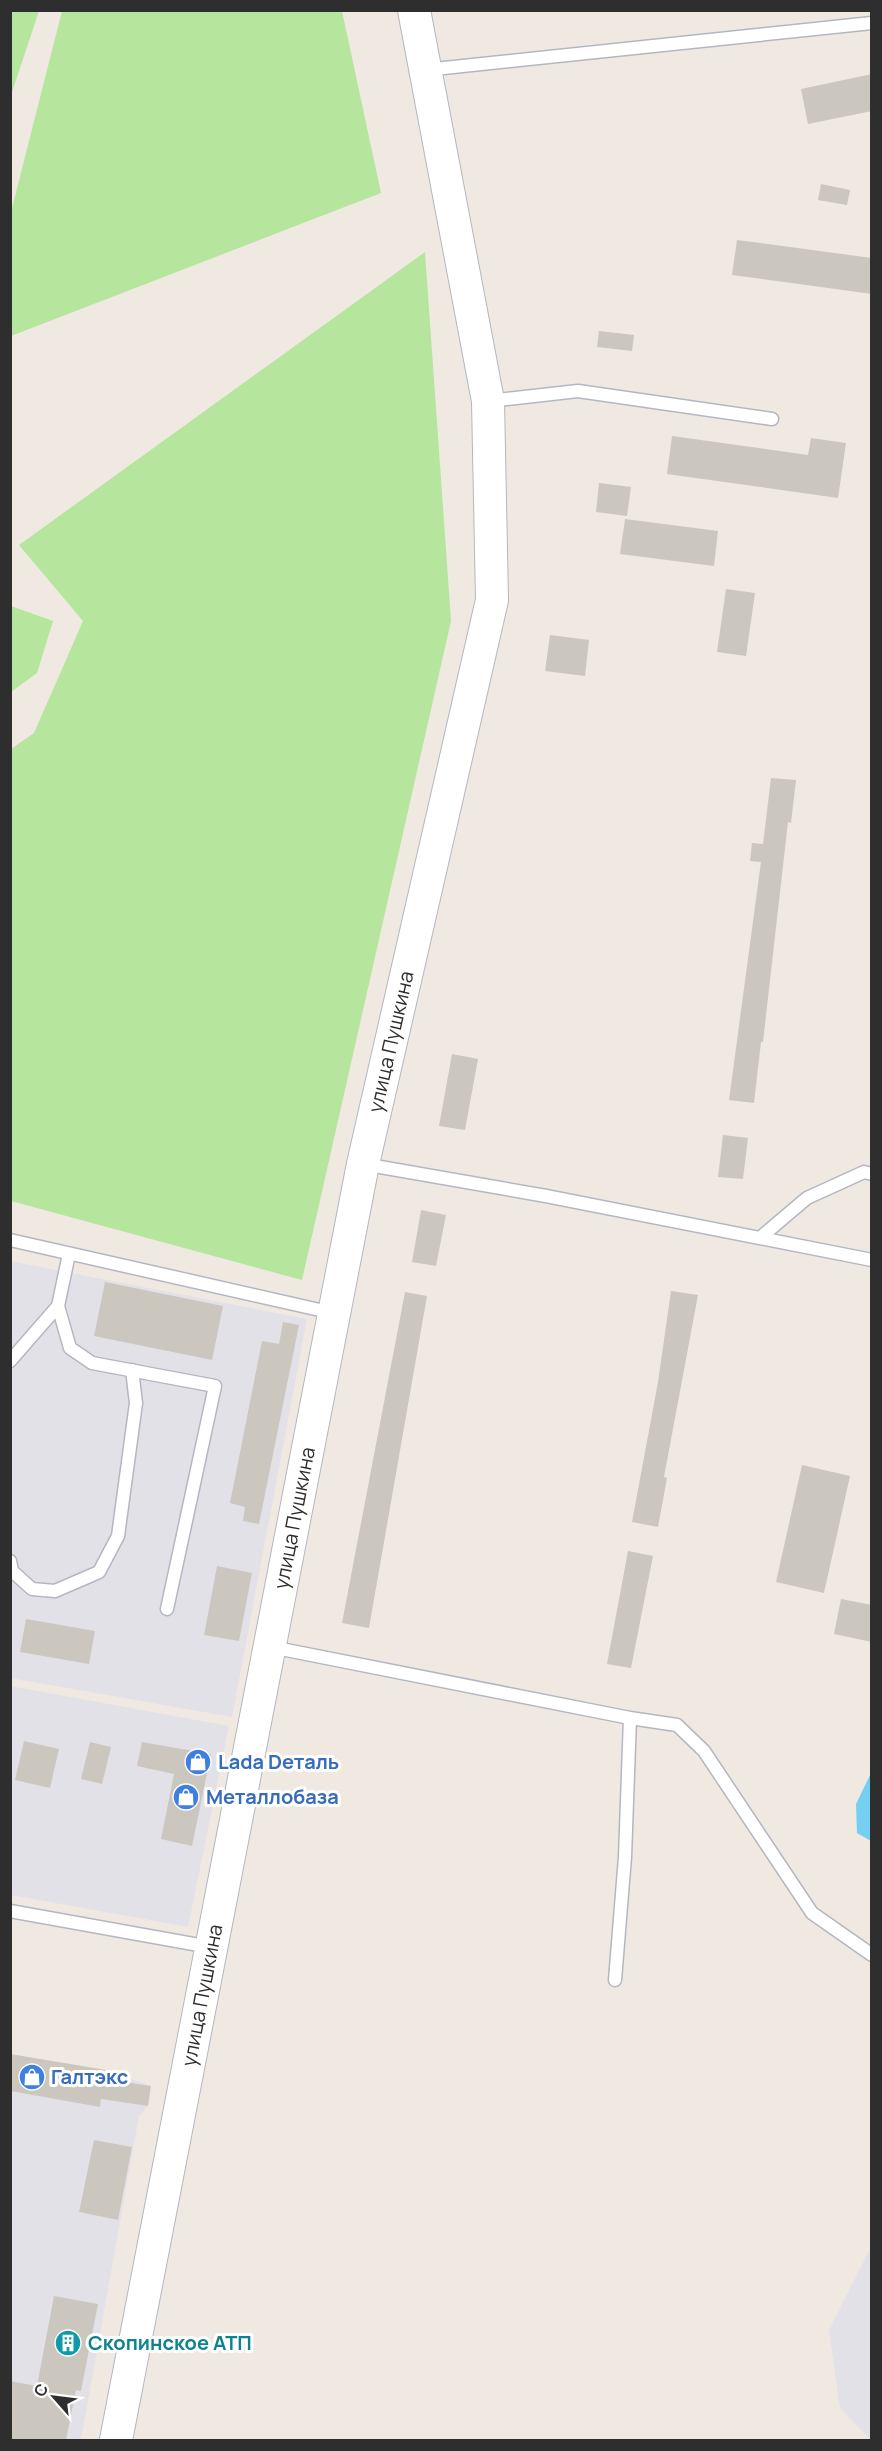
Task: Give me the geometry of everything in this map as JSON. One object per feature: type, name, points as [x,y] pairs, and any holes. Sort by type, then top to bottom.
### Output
[{"type":"main road","name":"улица Пушкина","points":[[116,2440],[363,1164],[492,600],[488,401],[414,10]]},
{"type":"lane","points":[[424,70],[872,23]]},
{"type":"lane","points":[[488,401],[578,392],[772,419]]},
{"type":"lane","points":[[363,1164],[761,1237],[872,1260]]},
{"type":"lane","points":[[761,1237],[807,1198],[864,1172],[872,1174]]},
{"type":"lane","points":[[10,1240],[334,1313]]},
{"type":"lane","points":[[69,1254],[58,1306],[70,1348],[92,1363],[215,1386],[167,1609]]},
{"type":"lane","points":[[10,1361],[58,1306]]},
{"type":"lane","points":[[10,1561],[12,1571],[32,1589],[56,1591],[99,1572],[118,1536],[136,1403],[132,1370]]},
{"type":"lane","points":[[270,1647],[630,1718],[677,1725],[704,1751],[812,1913],[872,1956]]},
{"type":"lane","points":[[615,1980],[625,1857],[630,1718]]},
{"type":"lane","points":[[10,1911],[212,1947]]},
{"type":"shaded area","points":[[10,1261],[307,1319],[232,1717],[11,1678]]},
{"type":"shaded area","points":[[10,1686],[229,1726],[188,1927],[11,1895]]},
{"type":"shaded area","points":[[106,2070],[151,2086],[148,2106],[139,2116],[81,2440],[11,2440],[10,2090],[100,2107]]},
{"type":"shaded area","points":[[871,2247],[871,2440],[840,2408],[829,2330]]},
{"type":"green space","points":[[10,11],[39,11],[11,95]]},
{"type":"green space","points":[[62,11],[342,11],[381,193],[11,336],[11,212]]},
{"type":"green space","points":[[425,252],[451,621],[302,1280],[11,1201],[11,749],[34,733],[83,621],[19,545]]},
{"type":"green space","points":[[11,606],[53,621],[37,673],[11,692]]},
{"type":"water","points":[[871,1773],[872,1841],[857,1833],[856,1804]]},
{"type":"building","points":[[872,74],[872,111],[808,124],[801,89]]},
{"type":"building","points":[[821,184],[850,190],[847,205],[818,200]]},
{"type":"building","points":[[737,240],[872,258],[872,294],[732,275]]},
{"type":"building","points":[[599,331],[634,335],[632,351],[597,347]]},
{"type":"building","points":[[672,436],[808,455],[811,438],[846,443],[838,498],[667,474]]},
{"type":"building","points":[[599,483],[631,487],[627,516],[596,512]]},
{"type":"building","points":[[625,519],[718,531],[714,566],[620,554]]},
{"type":"building","points":[[726,589],[755,593],[746,656],[717,652]]},
{"type":"building","points":[[550,635],[589,640],[585,676],[545,671]]},
{"type":"building","points":[[771,778],[796,780],[791,823],[788,822],[754,1103],[729,1100],[761,862],[750,861],[752,843],[763,844]]},
{"type":"building","points":[[452,1054],[478,1059],[465,1130],[439,1126]]},
{"type":"building","points":[[723,1135],[748,1138],[743,1179],[718,1177]]},
{"type":"building","points":[[421,1210],[446,1215],[436,1266],[412,1262]]},
{"type":"building","points":[[105,1282],[223,1306],[212,1360],[94,1336]]},
{"type":"building","points":[[671,1291],[698,1295],[664,1477],[667,1478],[658,1527],[632,1522],[658,1382]]},
{"type":"building","points":[[405,1292],[427,1296],[369,1628],[342,1623]]},
{"type":"building","points":[[283,1322],[299,1325],[259,1524],[243,1521],[245,1507],[230,1503],[262,1341],[279,1344]]},
{"type":"building","points":[[802,1465],[850,1476],[824,1593],[776,1582]]},
{"type":"building","points":[[628,1551],[653,1556],[631,1668],[607,1664]]},
{"type":"building","points":[[217,1566],[252,1573],[239,1641],[204,1635]]},
{"type":"building","points":[[841,1599],[872,1605],[872,1642],[834,1634]]},
{"type":"building","points":[[26,1619],[95,1631],[89,1664],[20,1652]]},
{"type":"building","points":[[24,1741],[59,1749],[50,1788],[15,1780]]},
{"type":"building","points":[[90,1742],[111,1747],[102,1784],[81,1779]]},
{"type":"building","name":"Металлобаза","points":[[142,1742],[211,1754],[192,1846],[161,1839],[174,1774],[137,1766]]},
{"type":"building","points":[[10,2054],[106,2070],[105,2079],[151,2086],[148,2106],[101,2099],[100,2107],[10,2091]]},
{"type":"building","points":[[94,2140],[132,2147],[118,2220],[79,2212]]},
{"type":"building","points":[[54,2296],[98,2304],[81,2391],[76,2390],[66,2440],[10,2440],[10,2381],[37,2386]]},
{"type":"place","name":"Lada Dеталь","points":[[198,1762]]},
{"type":"place","name":"Металлобаза","points":[[186,1797]]},
{"type":"place","name":"Галтэкс","points":[[32,2077]]},
{"type":"place","name":"Скопинское АТП","points":[[68,2343]]}]
